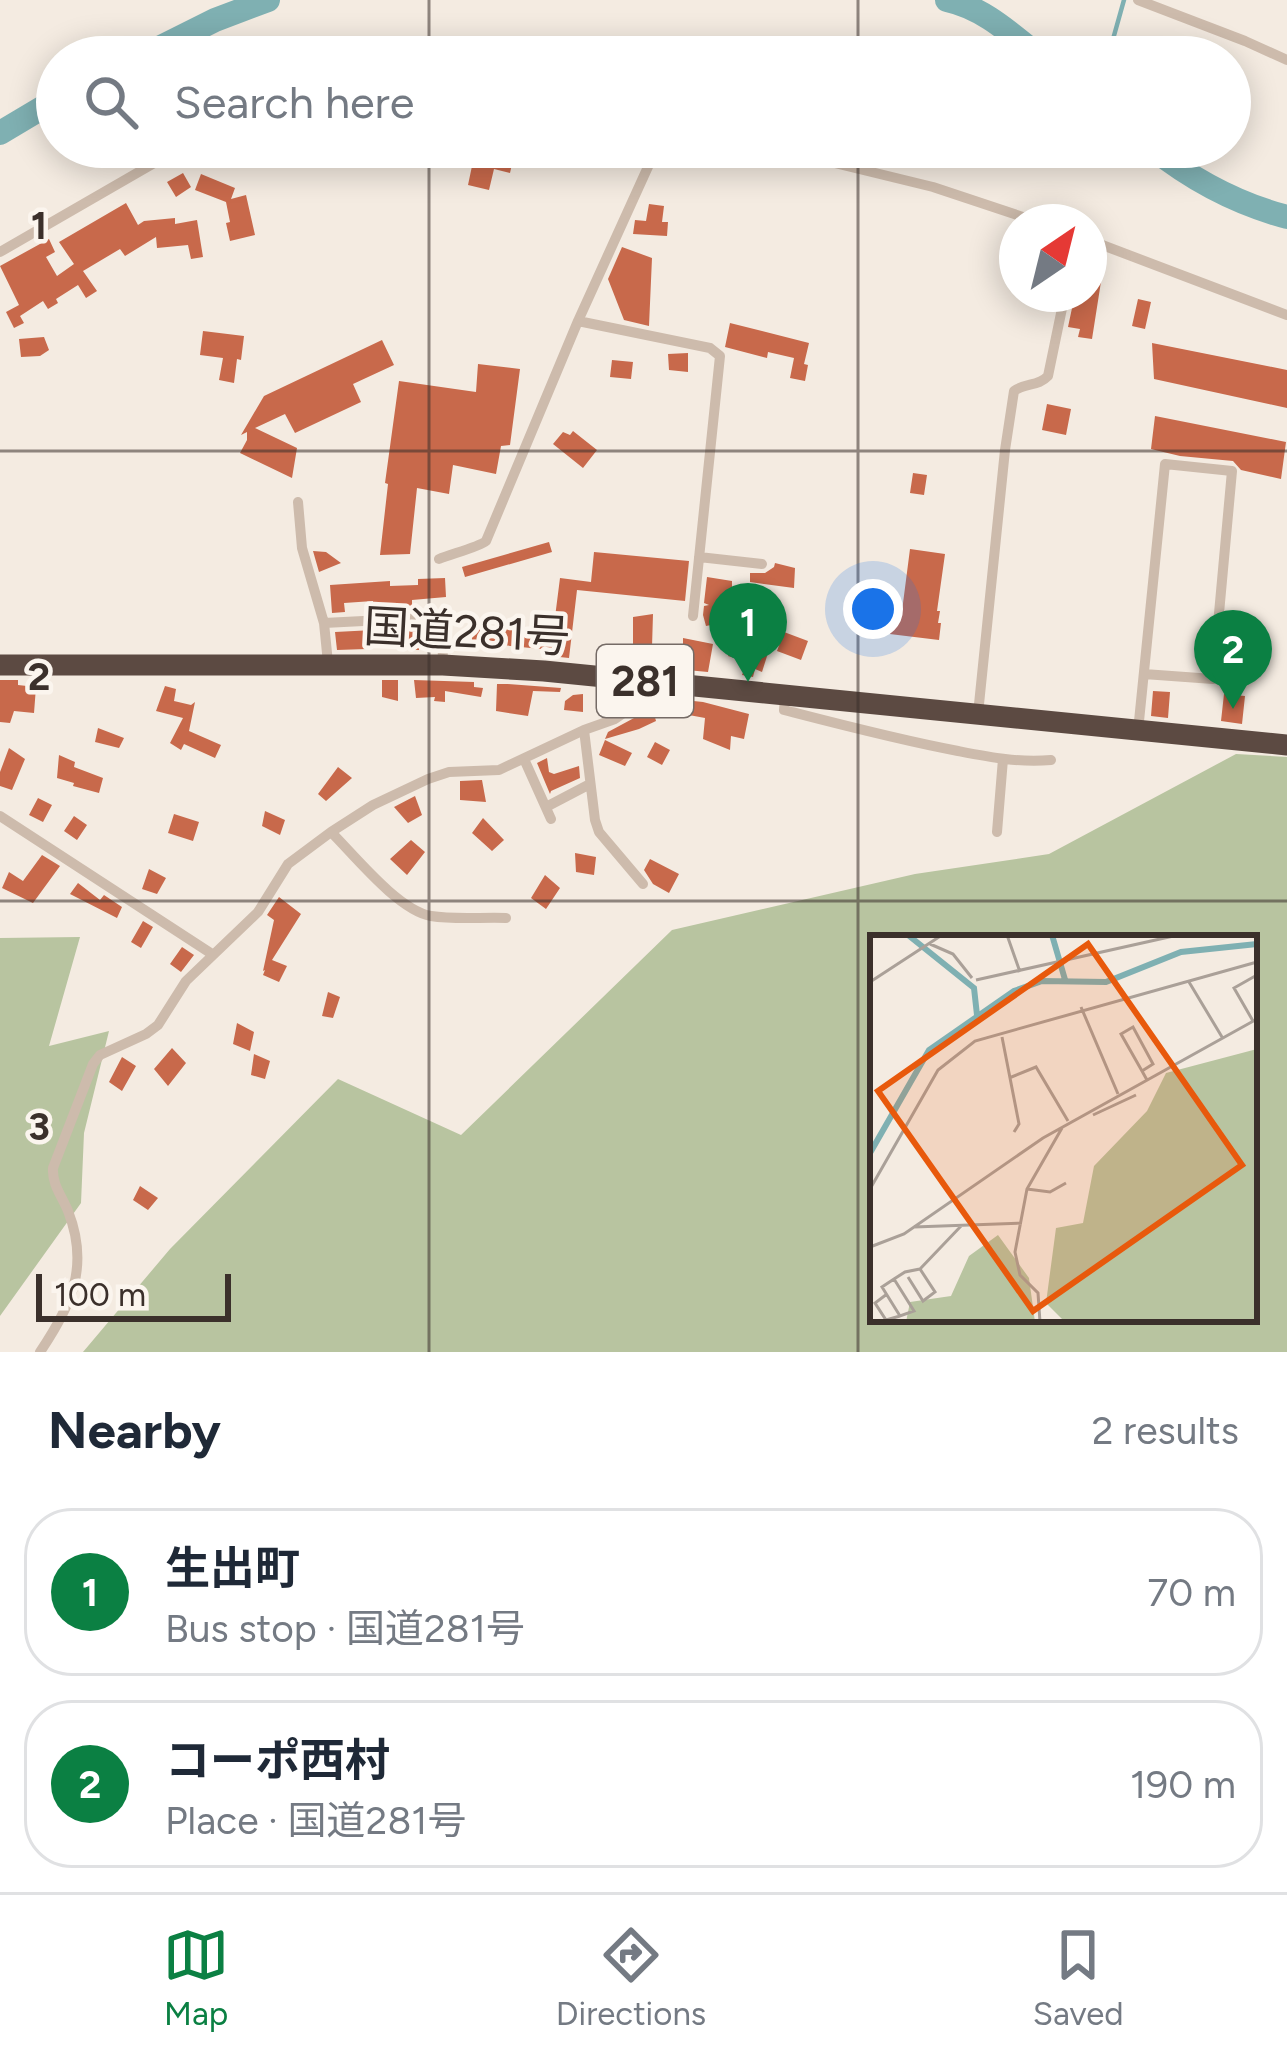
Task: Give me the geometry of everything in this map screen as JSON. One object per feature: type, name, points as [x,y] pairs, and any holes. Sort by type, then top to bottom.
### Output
[{"type":"highway","name":"国道281号","points":[[0,664],[443,665],[544,671],[1287,745]]},
{"type":"street","points":[[1138,0],[1232,36]]},
{"type":"street","points":[[1251,44],[1287,60]]},
{"type":"street","points":[[0,252],[146,168]]},
{"type":"street","points":[[439,559],[486,541],[647,168]]},
{"type":"street","points":[[855,168],[999,209]]},
{"type":"street","points":[[1107,247],[1287,315]]},
{"type":"street","points":[[978,714],[1014,392],[1048,376],[1061,312]]},
{"type":"street","points":[[578,321],[710,348],[720,356],[692,616]]},
{"type":"street","points":[[1138,730],[1165,464],[1232,471],[1213,680],[1144,674]]},
{"type":"street","points":[[298,502],[302,548],[324,623],[328,664]]},
{"type":"street","points":[[699,557],[762,564]]},
{"type":"street","points":[[324,623],[442,617],[443,665]]},
{"type":"street","points":[[40,1352],[65,1315],[74,1291],[77,1238],[52,1179],[52,1168],[100,1055],[158,1024],[185,981],[258,912],[288,865],[331,832],[428,779],[449,772],[499,770],[615,719],[628,710],[649,681]]},
{"type":"street","points":[[785,694],[784,710],[929,746],[1029,762],[1051,760]]},
{"type":"street","points":[[584,730],[599,832],[643,884]]},
{"type":"street","points":[[524,759],[549,813],[590,784]]},
{"type":"street","points":[[997,832],[1003,759]]},
{"type":"street","points":[[0,816],[212,954]]},
{"type":"street","points":[[331,832],[417,912],[506,918]]},
{"type":"green space","points":[[1236,754],[1287,757],[1287,1352],[83,1352],[170,1249],[338,1079],[461,1135],[672,930],[915,874],[1049,854]]},
{"type":"green space","points":[[80,937],[49,1046],[109,1031],[84,1133],[81,1203],[0,1316],[0,938]]},
{"type":"building","points":[[472,168],[511,168],[510,173],[494,169],[489,190],[468,185]]},
{"type":"building","points":[[183,173],[191,187],[176,197],[167,182]]},
{"type":"building","points":[[201,174],[235,188],[231,199],[246,195],[255,235],[230,241],[226,202],[195,190]]},
{"type":"building","points":[[126,203],[138,225],[175,218],[175,224],[197,220],[203,257],[191,259],[188,245],[157,248],[156,237],[125,256],[120,249],[83,271],[97,291],[86,298],[78,285],[48,309],[43,301],[20,316],[24,323],[14,328],[6,312],[19,305],[0,266],[49,239],[55,252],[46,257],[57,276],[74,264],[59,242]]},
{"type":"building","points":[[649,204],[664,206],[667,236],[633,234],[635,220],[646,221]]},
{"type":"building","points":[[622,247],[652,258],[649,326],[624,320],[608,279]]},
{"type":"building","points":[[1138,299],[1151,302],[1145,329],[1132,326]]},
{"type":"building","points":[[1071,312],[1096,312],[1092,339],[1078,337],[1080,329],[1068,327]]},
{"type":"building","points":[[730,323],[809,343],[805,381],[790,378],[794,358],[768,352],[767,358],[725,347]]},
{"type":"building","points":[[203,331],[244,336],[234,383],[219,380],[223,358],[200,355]]},
{"type":"building","points":[[44,337],[49,350],[40,356],[21,357],[19,339]]},
{"type":"building","points":[[382,340],[394,365],[353,384],[361,402],[295,433],[285,414],[255,428],[297,448],[292,478],[240,453],[247,432],[241,435],[264,396]]},
{"type":"building","points":[[1152,343],[1287,370],[1287,408],[1154,379]]},
{"type":"building","points":[[688,353],[688,372],[669,370],[668,354]]},
{"type":"building","points":[[612,360],[633,362],[631,379],[610,377]]},
{"type":"building","points":[[478,364],[520,369],[510,445],[501,446],[496,474],[453,465],[449,494],[417,488],[410,554],[380,555],[399,381],[476,392]]},
{"type":"building","points":[[1047,404],[1071,409],[1066,435],[1042,430]]},
{"type":"building","points":[[1155,416],[1286,442],[1281,479],[1241,470],[1233,461],[1151,449]]},
{"type":"building","points":[[573,431],[597,450],[583,468],[553,444],[563,432],[570,435]]},
{"type":"building","points":[[913,473],[927,475],[924,495],[910,493]]},
{"type":"building","points":[[549,542],[552,552],[465,577],[462,567]]},
{"type":"building","points":[[910,549],[945,554],[937,611],[939,640],[865,631],[867,607],[902,611]]},
{"type":"building","points":[[313,551],[326,552],[341,563],[319,572]]},
{"type":"building","points":[[594,552],[689,561],[685,601],[577,590],[569,658],[550,656],[551,650],[472,642],[472,625],[553,633],[560,578],[591,582]]},
{"type":"building","points":[[775,563],[795,568],[794,588],[750,582],[750,573],[765,573]]},
{"type":"building","points":[[707,577],[732,581],[732,599],[728,599],[725,622],[706,626],[703,615],[704,606],[709,605],[704,603]]},
{"type":"building","points":[[445,578],[446,597],[412,600],[412,609],[373,611],[373,601],[344,603],[345,612],[332,613],[330,585],[390,581],[390,586],[418,585],[418,579]]},
{"type":"building","points":[[653,614],[652,647],[683,646],[683,638],[713,644],[708,672],[633,665],[633,617]]},
{"type":"building","points":[[432,627],[433,645],[419,645],[419,650],[409,650],[406,636],[399,636],[399,648],[366,645],[366,649],[337,650],[335,632]]},
{"type":"building","points":[[784,632],[808,641],[801,660],[777,651]]},
{"type":"building","points":[[733,640],[768,653],[762,672],[755,669],[753,677],[742,675],[747,662],[728,656]]},
{"type":"building","points":[[0,680],[36,687],[34,713],[14,711],[10,723],[0,722]]},
{"type":"building","points":[[382,680],[398,680],[398,701],[382,697]]},
{"type":"building","points":[[414,680],[474,682],[474,687],[483,688],[481,697],[445,691],[445,702],[434,701],[435,697],[416,698]]},
{"type":"building","points":[[497,684],[561,688],[560,692],[533,691],[528,716],[496,711]]},
{"type":"building","points":[[165,686],[176,689],[174,701],[195,702],[189,731],[221,745],[215,758],[170,743],[183,718],[156,711]]},
{"type":"building","points":[[1153,691],[1170,692],[1168,718],[1151,716]]},
{"type":"building","points":[[583,694],[583,712],[564,710],[565,701]]},
{"type":"building","points":[[1224,694],[1245,696],[1242,724],[1221,721]]},
{"type":"building","points":[[665,698],[749,714],[744,739],[731,736],[730,750],[703,739],[705,718],[662,710]]},
{"type":"building","points":[[650,699],[656,721],[605,739],[608,732],[634,718]]},
{"type":"building","points":[[98,728],[124,738],[119,748],[95,742]]},
{"type":"building","points":[[605,740],[632,753],[625,766],[599,755]]},
{"type":"building","points":[[655,742],[670,750],[662,765],[647,757]]},
{"type":"building","points":[[9,748],[25,759],[12,790],[0,786]]},
{"type":"building","points":[[59,755],[75,762],[74,767],[103,778],[99,793],[57,778]]},
{"type":"building","points":[[547,758],[549,772],[579,766],[580,778],[550,794],[537,763]]},
{"type":"building","points":[[338,767],[352,778],[326,801],[318,794]]},
{"type":"building","points":[[482,780],[486,802],[460,800],[460,781]]},
{"type":"building","points":[[415,796],[422,815],[408,823],[394,807]]},
{"type":"building","points":[[38,798],[52,805],[43,822],[29,815]]},
{"type":"building","points":[[265,811],[285,820],[280,835],[262,826]]},
{"type":"building","points":[[174,814],[199,822],[193,841],[168,833]]},
{"type":"building","points":[[74,816],[87,825],[77,840],[64,831]]},
{"type":"building","points":[[483,818],[504,840],[492,851],[472,833]]},
{"type":"building","points":[[411,840],[425,852],[407,875],[390,859]]},
{"type":"building","points":[[575,853],[596,857],[594,875],[576,872]]},
{"type":"building","points":[[42,855],[60,866],[33,903],[2,888],[9,872],[23,881]]},
{"type":"building","points":[[650,859],[679,874],[669,893],[653,884],[644,870]]},
{"type":"building","points":[[149,869],[166,878],[157,894],[142,889]]},
{"type":"building","points":[[545,875],[560,888],[546,909],[531,898]]},
{"type":"building","points":[[78,883],[100,900],[104,895],[122,907],[117,918],[70,894]]},
{"type":"building","points":[[279,897],[301,914],[272,960],[287,966],[279,982],[263,971],[274,920],[267,915]]},
{"type":"building","points":[[143,921],[153,927],[141,948],[131,942]]},
{"type":"building","points":[[182,947],[194,955],[181,972],[170,964]]},
{"type":"building","points":[[328,992],[340,997],[333,1018],[322,1016]]},
{"type":"building","points":[[237,1023],[254,1032],[250,1051],[233,1044]]},
{"type":"building","points":[[172,1048],[186,1063],[168,1086],[154,1069]]},
{"type":"building","points":[[254,1054],[270,1061],[265,1079],[251,1075]]},
{"type":"building","points":[[122,1057],[136,1066],[122,1091],[109,1082]]},
{"type":"building","points":[[140,1186],[158,1198],[148,1210],[133,1200]]},
{"type":"waterway","points":[[183,36],[268,0]]},
{"type":"waterway","points":[[947,0],[985,15],[1014,36]]},
{"type":"waterway","points":[[1114,36],[1124,0]]},
{"type":"waterway","points":[[0,133],[36,112]]},
{"type":"waterway","points":[[1179,168],[1251,205],[1287,217]]},
{"type":"place","name":"生出町","points":[[748,682]]},
{"type":"place","name":"コーポ西村","points":[[1233,709]]}]
